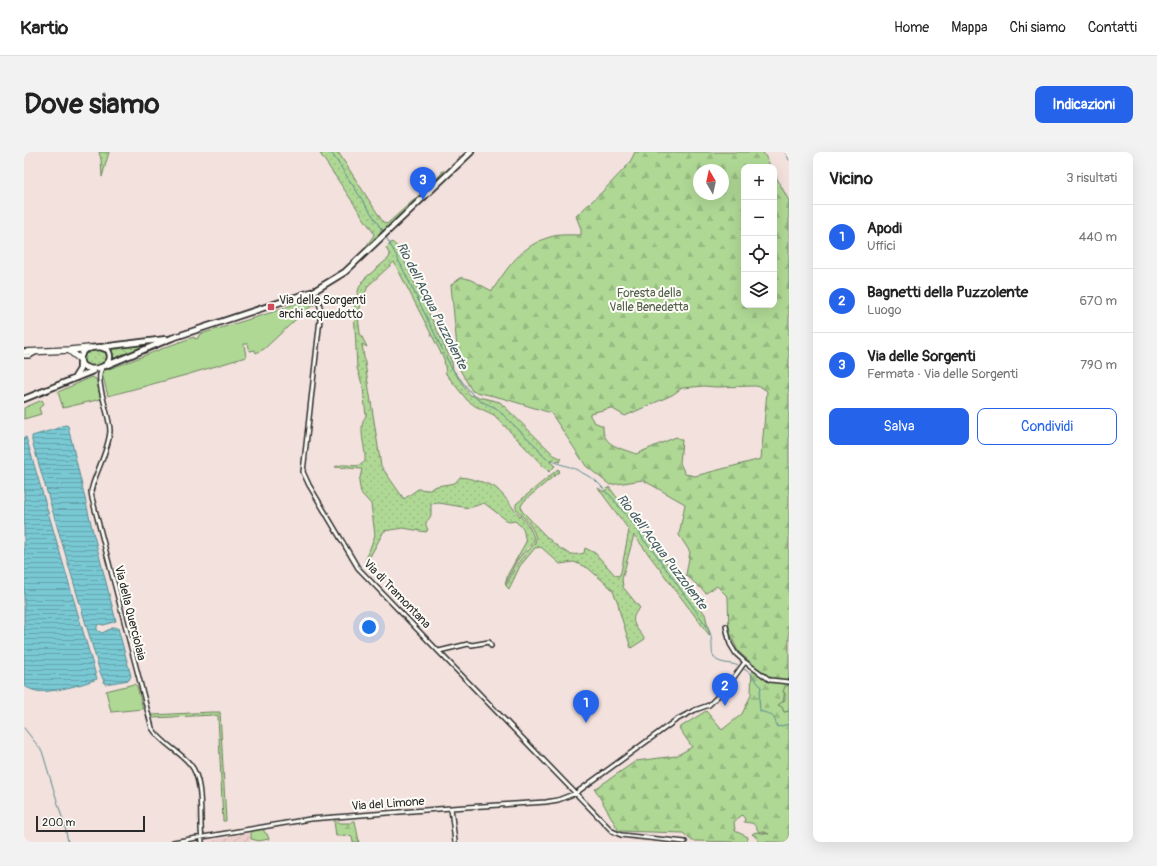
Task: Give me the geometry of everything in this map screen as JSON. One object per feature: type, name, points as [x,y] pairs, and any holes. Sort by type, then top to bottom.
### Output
[{"type":"highway","points":[[24,352],[90,348]]},
{"type":"highway","points":[[70,350],[80,361]]},
{"type":"main road","points":[[24,399],[172,338],[314,291],[345,272],[471,152]]},
{"type":"main road","points":[[73,378],[78,374],[83,351],[90,348],[172,338]]},
{"type":"main road","points":[[100,347],[108,350],[110,354],[110,359],[104,366]]},
{"type":"main road","points":[[80,361],[86,369],[96,369]]},
{"type":"street","name":"Via di Tramontana","points":[[314,291],[321,310],[303,468],[304,477],[358,568],[612,831],[621,835],[685,842]]},
{"type":"street","points":[[24,356],[30,356],[37,352]]},
{"type":"street","name":"Via della Querciolaia","points":[[104,366],[100,372],[99,378],[110,431],[108,444],[91,491],[152,728],[165,744],[185,758],[195,772],[199,791],[201,836]]},
{"type":"street","points":[[89,372],[95,373],[99,378]]},
{"type":"street","points":[[726,626],[730,644],[736,654],[770,680],[789,682]]},
{"type":"street","points":[[439,651],[468,644],[472,645],[489,642],[491,646]]},
{"type":"street","name":"Via del Limone","points":[[173,842],[201,836],[310,819],[546,802],[566,797],[576,793],[676,720],[695,710],[709,705],[727,687],[745,662]]},
{"type":"street","points":[[451,808],[455,842]]},
{"type":"street","points":[[201,836],[202,842]]},
{"type":"shaded area","points":[[249,833],[251,842],[205,842]]},
{"type":"green space","points":[[99,152],[109,152],[102,177],[101,159]]},
{"type":"green space","points":[[319,152],[338,152],[383,222],[387,224],[426,189],[427,184],[431,184],[442,173],[442,171],[445,171],[445,174],[384,231],[381,228],[381,234],[365,248],[374,235],[373,232]]},
{"type":"green space","name":"Foresta della Valle Benedetta","points":[[635,152],[763,152],[769,164],[741,164],[741,308],[777,308],[777,179],[789,201],[789,686],[785,687],[783,706],[784,712],[789,711],[789,842],[759,842],[752,834],[756,832],[769,834],[759,832],[753,824],[744,822],[745,819],[742,815],[734,822],[735,831],[748,837],[747,842],[692,841],[683,833],[619,831],[595,789],[636,761],[676,756],[692,747],[679,728],[706,711],[722,730],[742,714],[751,695],[752,664],[738,651],[729,632],[728,597],[717,586],[706,593],[686,575],[690,552],[679,535],[685,504],[643,480],[610,485],[586,466],[551,413],[502,398],[472,391],[459,368],[451,285],[462,277],[492,291],[516,258],[531,246],[554,236],[581,235],[581,229],[576,216],[629,164]],"holes":[[[704,386],[755,386],[761,387],[767,391],[761,459],[695,476],[685,474],[680,463],[682,440],[676,437],[636,454],[619,448],[609,442],[604,433],[603,426],[594,422],[590,416],[590,413],[611,408],[625,416],[672,395],[682,388]]]},
{"type":"green space","points":[[392,242],[402,251],[400,252],[452,362],[453,370],[470,395],[500,402],[554,455],[562,459],[559,462],[551,459],[550,462],[555,466],[549,472],[494,415],[475,406],[467,400],[446,374],[444,359],[394,262],[368,286],[361,303],[358,317],[360,333],[367,347],[362,344],[381,466],[404,499],[418,489],[428,490],[437,486],[455,483],[460,477],[484,483],[496,488],[528,525],[532,532],[534,541],[516,562],[505,585],[508,574],[526,542],[523,528],[515,521],[509,522],[484,503],[469,508],[439,503],[431,504],[431,515],[426,523],[428,530],[426,532],[403,528],[384,531],[367,562],[365,562],[375,535],[371,504],[361,493],[359,482],[362,469],[335,467],[339,465],[355,466],[362,464],[365,461],[362,426],[366,416],[363,387],[357,368],[354,308],[359,288],[364,279],[389,258],[390,255],[386,248]]},
{"type":"green space","points":[[315,297],[317,303],[306,310],[264,349],[256,353],[255,350],[250,351],[248,344],[244,344],[246,357],[108,396],[102,373],[103,371],[182,341],[194,337],[195,339],[198,338],[201,334],[273,312]]},
{"type":"green space","points":[[150,344],[112,359],[113,355],[109,349]]},
{"type":"green space","points":[[101,350],[108,354],[108,357],[104,363],[98,366],[84,365],[82,359],[86,354]]},
{"type":"green space","points":[[92,377],[96,379],[101,399],[63,408],[58,392]]},
{"type":"green space","points":[[42,400],[44,404],[39,408],[41,414],[24,419],[24,408]]},
{"type":"green space","points":[[558,469],[560,471],[524,501],[521,506],[522,511],[549,539],[560,548],[568,553],[577,554],[584,553],[585,548],[595,553],[615,575],[619,576],[629,530],[598,488],[604,492],[609,487],[705,614],[710,636],[634,535],[622,579],[623,587],[640,608],[636,612],[633,620],[634,624],[645,639],[631,648],[618,603],[612,589],[588,568],[574,562],[560,564],[541,547],[535,548],[520,566],[509,589],[506,586],[517,564],[535,543],[534,533],[526,520],[516,509],[516,504]]},
{"type":"green space","points":[[134,684],[137,686],[143,709],[111,712],[106,691]]},
{"type":"green space","points":[[785,686],[789,686],[789,711],[784,712],[782,707],[778,705],[785,700],[785,693],[783,692]]},
{"type":"green space","points":[[220,712],[226,821],[223,821],[218,716],[152,718],[152,715]]},
{"type":"green space","points":[[334,821],[340,823],[351,823],[352,821],[355,821],[359,842],[353,842],[352,837],[346,835],[336,836]]},
{"type":"green space","points":[[264,828],[264,832],[267,834],[269,839],[259,841],[251,839],[251,829]]},
{"type":"water","points":[[66,425],[68,426],[116,621],[104,625],[99,624],[97,626],[97,630],[102,633],[114,627],[118,628],[131,676],[129,680],[105,684],[100,672],[32,441],[32,436]]},
{"type":"water","points":[[26,437],[97,679],[76,686],[42,692],[32,690],[24,686],[24,438]]},
{"type":"waterway","name":"Rio dell'Acqua Puzzolente","points":[[331,152],[384,233]]},
{"type":"waterway","points":[[785,152],[789,160]]},
{"type":"waterway","name":"Rio dell'Acqua Puzzolente","points":[[385,235],[451,367],[472,394],[478,400],[496,408],[538,448],[545,457],[586,475],[596,481],[611,496],[640,533],[644,541],[652,549],[708,628],[711,635],[712,652],[714,658],[721,662],[740,667]]},
{"type":"waterway","points":[[742,668],[750,673],[761,687],[759,698],[760,711],[772,716],[777,727],[789,724]]},
{"type":"waterway","points":[[24,728],[42,751],[65,827],[68,842]]},
{"type":"place","name":"Via delle Sorgenti","points":[[423,200]]},
{"type":"place","name":"Via delle Sorgenti archi acquedotto","points":[[271,307]]},
{"type":"place","name":"Bagnetti della Puzzolente","points":[[725,706]]},
{"type":"place","name":"Apodi","points":[[586,723]]}]
